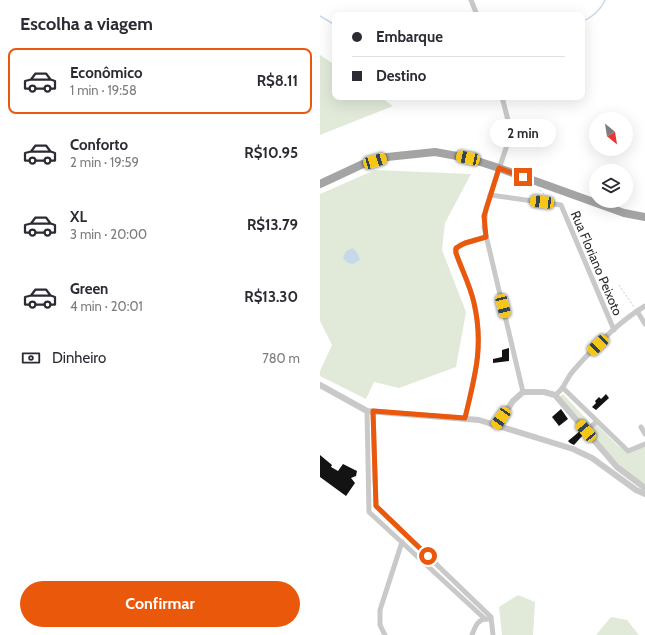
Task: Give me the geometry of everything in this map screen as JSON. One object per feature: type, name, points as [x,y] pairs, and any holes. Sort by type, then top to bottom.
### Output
[{"type":"main road","points":[[320,184],[364,164],[387,157],[422,153],[454,155],[499,168],[624,213],[645,217]]},
{"type":"street","points":[[471,0],[476,12]]},
{"type":"street","points":[[503,100],[508,118],[510,136],[484,216],[486,237],[523,392]]},
{"type":"street","points":[[490,195],[558,204]]},
{"type":"street","name":"Rua Floriano Peixoto","points":[[558,204],[614,330]]},
{"type":"street","points":[[465,418],[478,367],[478,326],[469,286],[455,250],[460,245],[486,237]]},
{"type":"street","points":[[555,396],[563,388],[572,372],[614,330],[645,306]]},
{"type":"street","points":[[637,311],[645,324]]},
{"type":"street","points":[[320,385],[370,411],[465,418],[497,425],[582,453],[636,490],[645,494]]},
{"type":"street","points":[[563,388],[596,422],[628,451],[645,444]]},
{"type":"street","points":[[497,425],[513,401],[523,392],[544,392],[555,396],[617,467],[645,488]]},
{"type":"street","points":[[370,411],[369,512],[491,622]]},
{"type":"street","points":[[370,411],[376,506],[491,617],[493,635]]},
{"type":"street","points":[[586,431],[596,422]]},
{"type":"street","points":[[641,427],[645,434]]},
{"type":"street","points":[[385,635],[380,625],[380,610],[402,542]]},
{"type":"street","points":[[472,635],[479,621],[486,619]]},
{"type":"path","points":[[535,181],[546,197],[558,204]]},
{"type":"path","points":[[619,285],[637,311]]},
{"type":"green space","points":[[320,55],[332,63],[332,100],[384,100],[393,106],[320,135]]},
{"type":"green space","points":[[375,170],[471,174],[445,223],[442,250],[466,312],[456,367],[399,388],[374,382],[366,399],[320,376],[320,371],[332,345],[320,321],[320,194]]},
{"type":"green space","points":[[563,394],[590,423],[587,427],[559,397]]},
{"type":"green space","points":[[596,424],[618,446],[628,452],[645,444],[645,484],[625,471],[589,432]]},
{"type":"green space","points":[[518,595],[535,602],[533,635],[502,635],[499,607]]},
{"type":"green space","points":[[611,617],[627,620],[639,635],[596,635]]},
{"type":"water","points":[[353,248],[358,254],[360,260],[353,264],[348,263],[343,258],[346,251]]},
{"type":"building","points":[[509,348],[509,361],[493,363],[493,359],[502,357],[502,350]]},
{"type":"building","points":[[606,394],[609,398],[596,410],[592,407],[599,397],[601,399]]},
{"type":"building","points":[[561,409],[568,419],[559,426],[552,417]]},
{"type":"building","points":[[580,431],[583,435],[574,445],[568,441]]},
{"type":"building","points":[[320,455],[332,465],[331,467],[338,471],[343,464],[357,471],[356,476],[351,478],[355,483],[346,496],[320,477]]},
{"type":"waterway","points":[[585,20],[596,13],[605,0]]},
{"type":"waterway","points":[[320,16],[332,23]]},
{"type":"route","points":[[428,556],[376,506],[373,411],[465,418],[478,367],[478,326],[474,302],[455,250],[457,246],[486,237],[484,216],[499,168],[523,177]]}]
